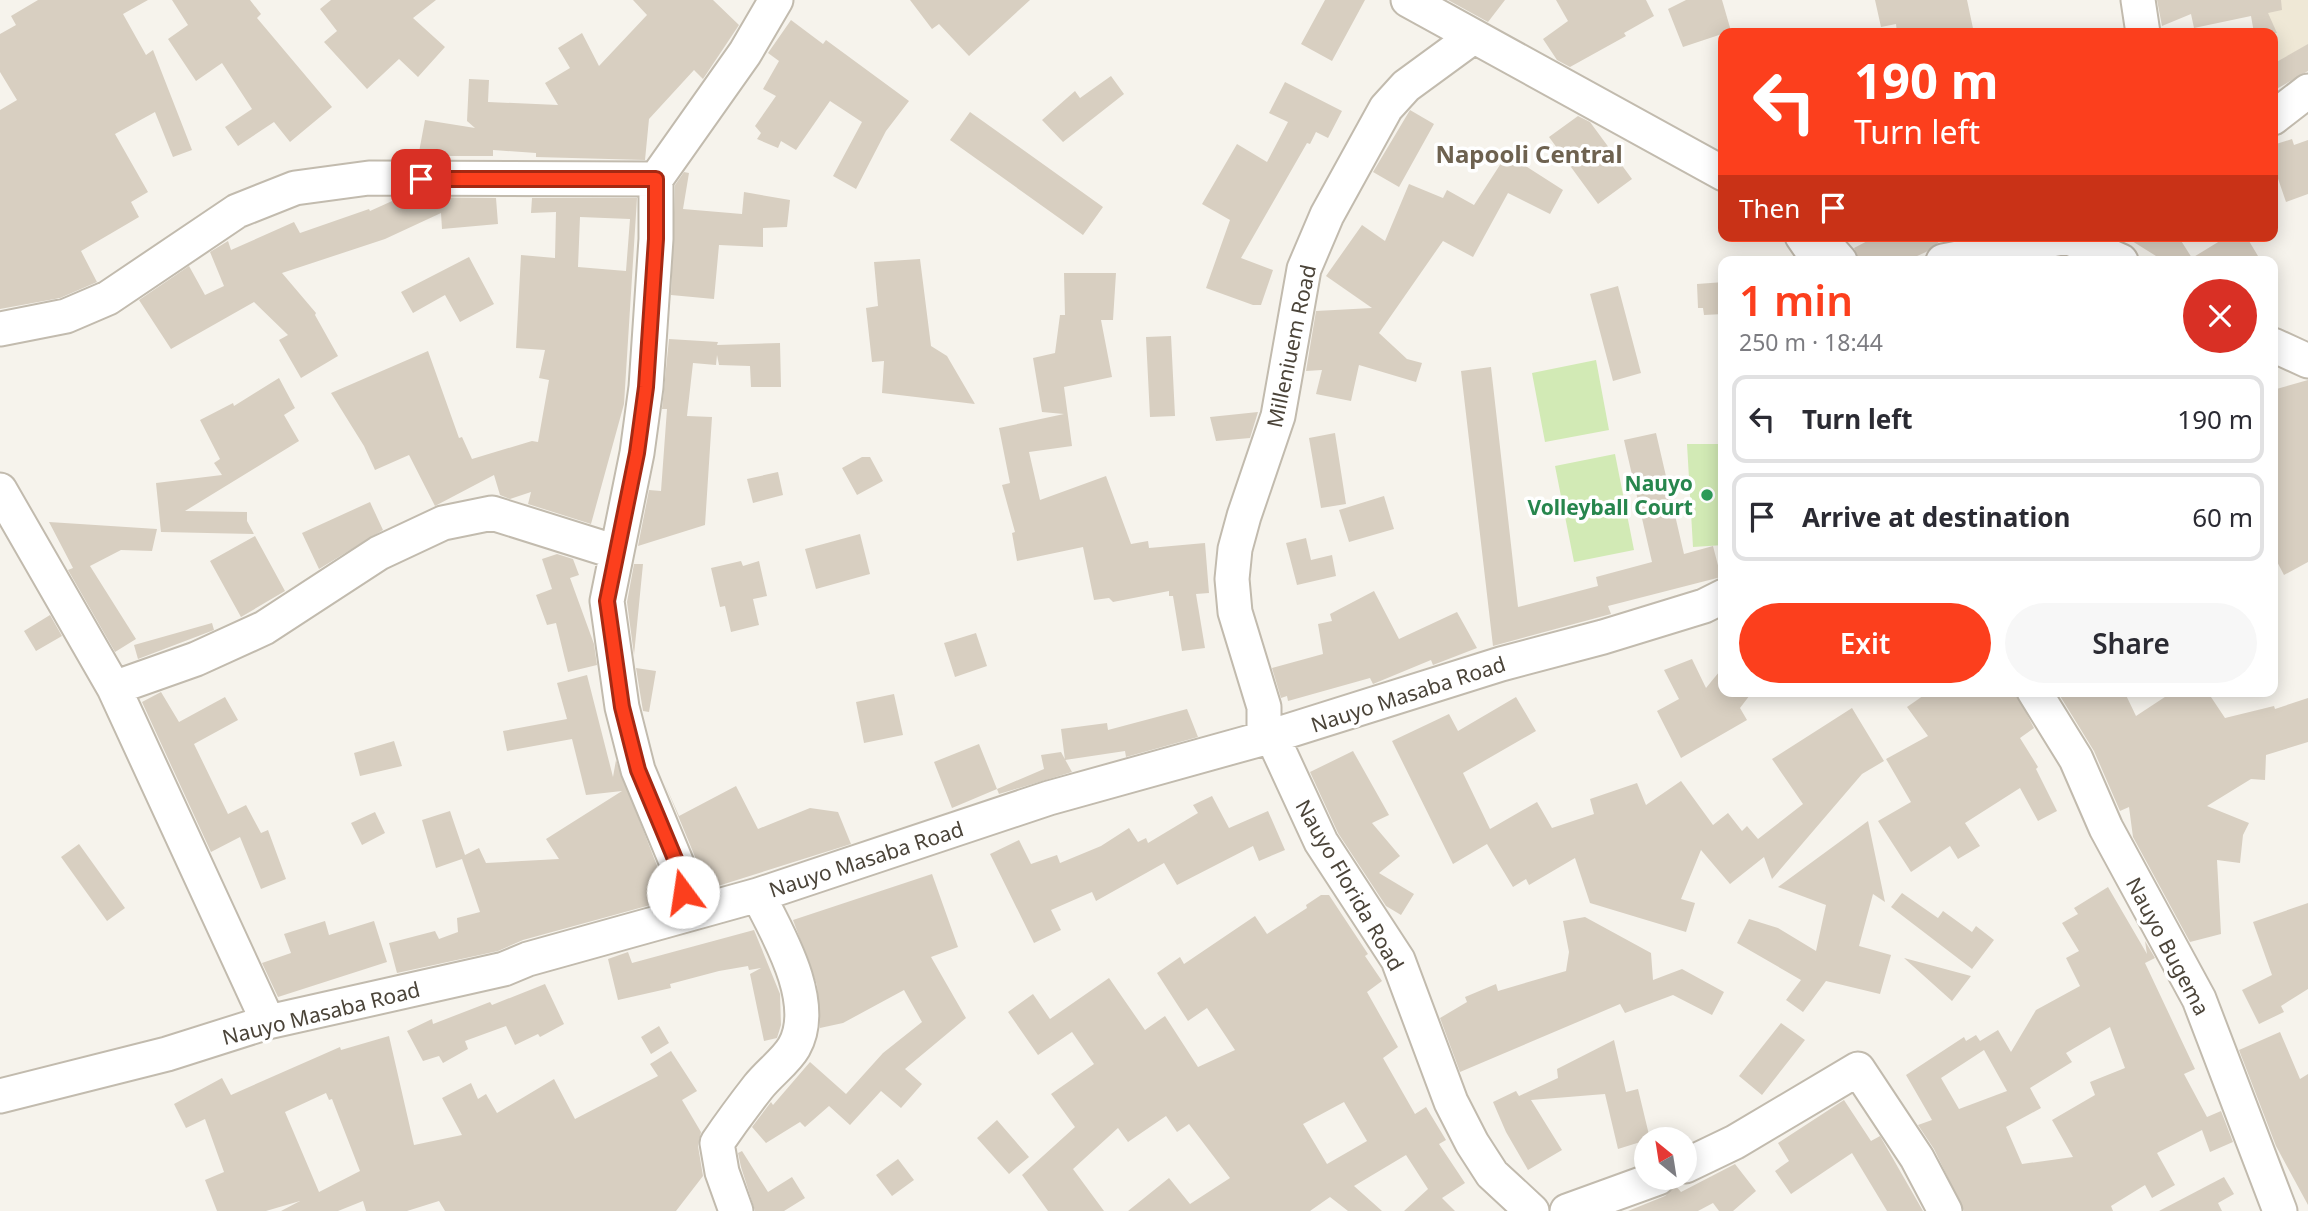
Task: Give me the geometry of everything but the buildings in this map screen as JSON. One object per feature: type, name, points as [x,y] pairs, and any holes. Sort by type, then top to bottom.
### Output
[{"type":"street","points":[[686,914],[680,871],[638,770],[622,707],[607,601],[637,453],[646,387],[656,239],[656,179],[745,53],[776,0]]},
{"type":"street","points":[[1408,0],[1718,171]]},
{"type":"street","points":[[2138,0],[2142,28]]},
{"type":"street","name":"Milleniuem Road","points":[[1268,737],[1264,707],[1235,612],[1235,549],[1278,416],[1304,269],[1327,215],[1386,108],[1406,86],[1473,37]]},
{"type":"street","points":[[2278,114],[2308,91]]},
{"type":"street","points":[[0,329],[66,316],[108,298],[237,211],[295,188],[369,178],[656,179]]},
{"type":"street","points":[[1806,242],[1813,252],[1832,252],[1836,256]]},
{"type":"street","points":[[1969,256],[2042,242]]},
{"type":"street","points":[[2079,242],[2109,256]]},
{"type":"street","points":[[2278,347],[2308,361]]},
{"type":"street","points":[[0,491],[114,688],[268,1022]]},
{"type":"street","points":[[114,688],[196,659],[264,628],[379,553],[443,523],[492,513],[616,552]]},
{"type":"street","name":"Nauyo Masaba Road","points":[[0,1096],[167,1054],[268,1022],[504,969],[528,959],[758,895],[1049,798],[1268,737],[1501,664],[1704,606],[1718,599]]},
{"type":"street","name":"Nauyo Bugema","points":[[2038,697],[2076,759],[2117,849],[2199,999],[2280,1211]]},
{"type":"street","name":"Nauyo Florida Road","points":[[1268,737],[1321,842],[1398,960],[1447,1092],[1472,1143],[1492,1174],[1532,1211]]},
{"type":"street","points":[[736,1211],[722,1172],[717,1143],[759,1086],[794,1048],[802,1027],[799,995],[790,958],[758,895]]},
{"type":"street","points":[[1698,1160],[1735,1142],[1858,1069],[1917,1158],[1945,1211]]},
{"type":"street","points":[[1567,1211],[1634,1187]]},
{"type":"shaded area","points":[[2248,0],[2308,0],[2308,56],[2278,65],[2278,28],[2256,28]]},
{"type":"green space","points":[[1596,360],[1609,430],[1545,442],[1532,373]]},
{"type":"green space","name":"Nauyo Volleyball Court","points":[[1687,444],[1718,444],[1718,545],[1693,547]]},
{"type":"green space","points":[[1615,454],[1634,550],[1574,562],[1555,466]]},
{"type":"place","name":"Nauyo Volleyball Court","points":[[1707,495]]},
{"type":"district","name":"Napooli Central","points":[[1529,153]]},
{"type":"route","points":[[421,179],[656,179],[656,239],[646,387],[637,453],[607,601],[622,707],[638,770],[680,871],[683,892]]}]
